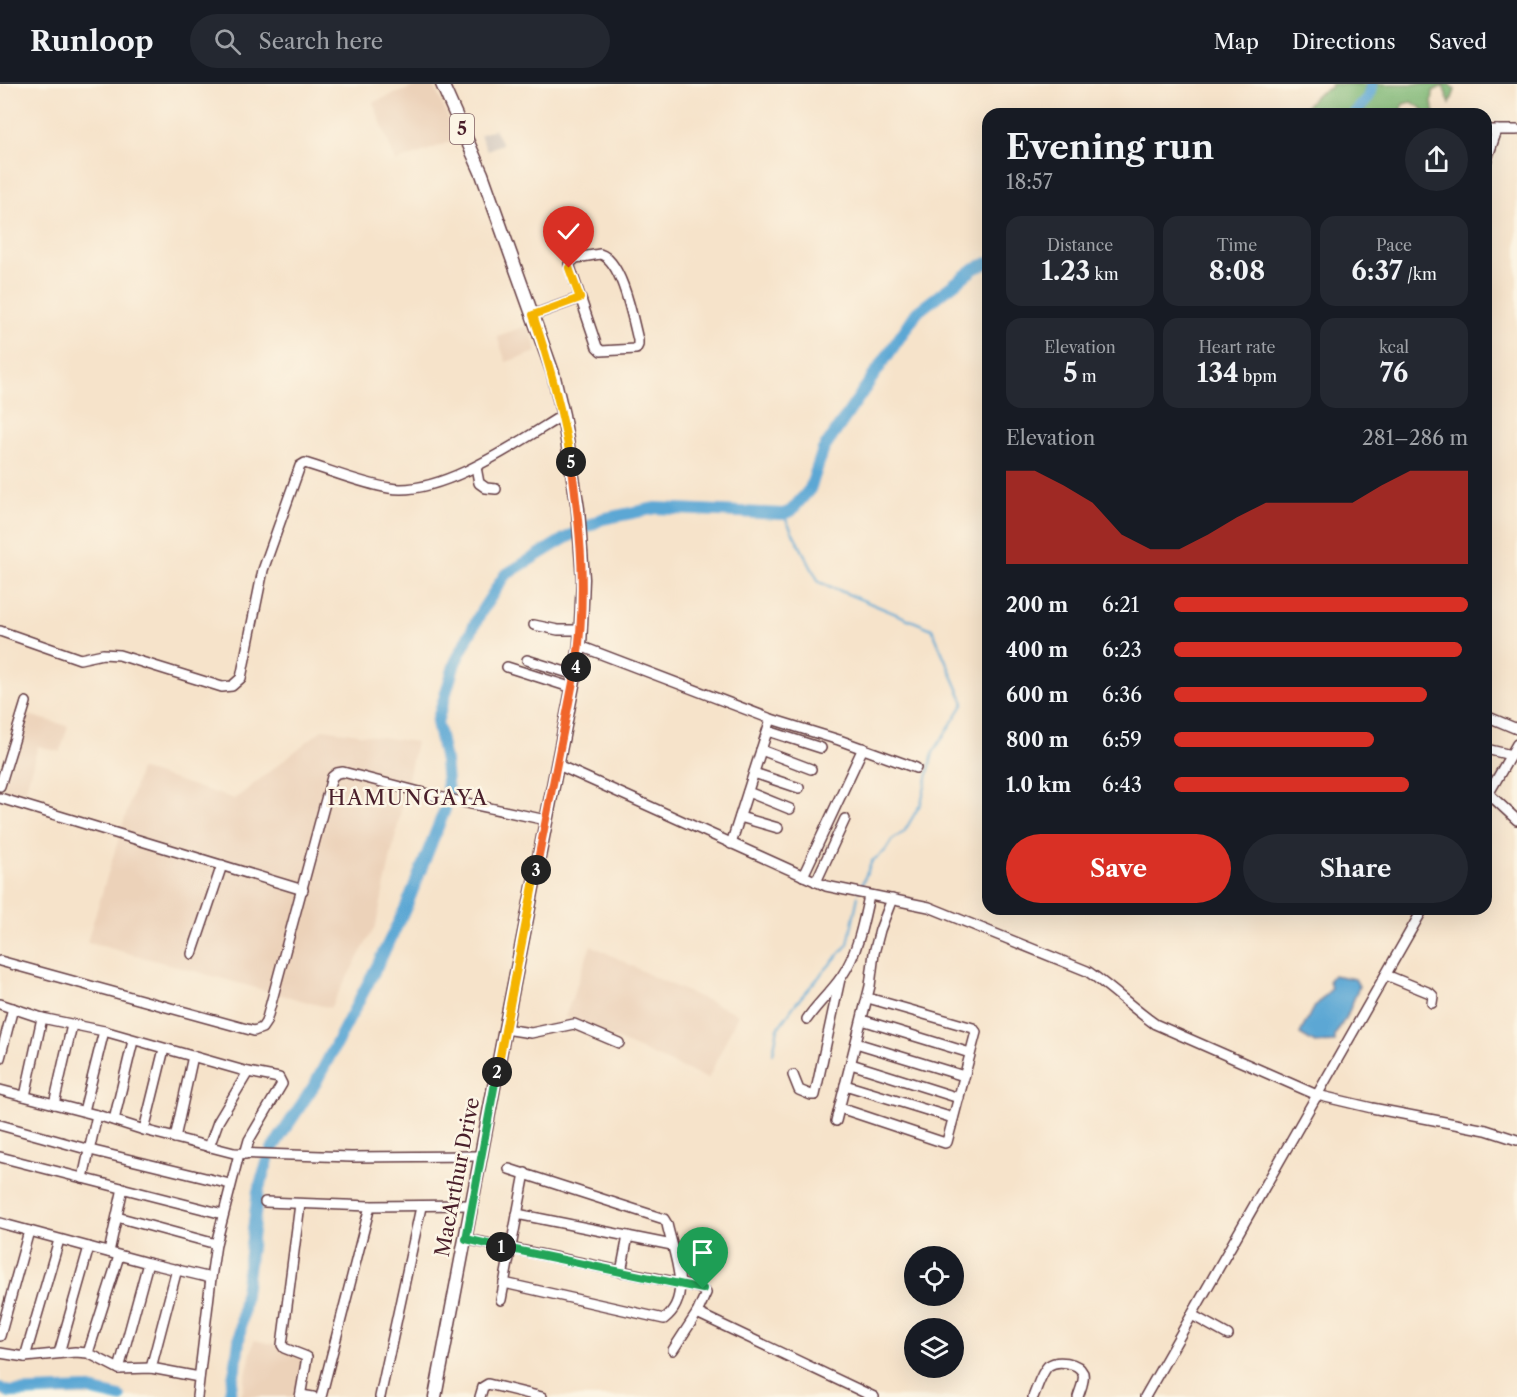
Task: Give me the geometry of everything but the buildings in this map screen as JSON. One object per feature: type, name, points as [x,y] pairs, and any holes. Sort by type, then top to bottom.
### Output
[{"type":"main road","name":"5","points":[[442,84],[482,174],[553,373],[563,415],[582,542],[584,579],[580,646]]},
{"type":"main road","name":"MacArthur Drive","points":[[435,1397],[580,646]]},
{"type":"street","points":[[1492,130],[1517,130]]},
{"type":"street","points":[[1492,145],[1497,130]]},
{"type":"street","points":[[605,255],[623,284],[638,347],[599,350],[580,298],[569,262],[587,256],[605,255]]},
{"type":"street","points":[[533,315],[580,298]]},
{"type":"street","points":[[0,631],[80,658],[103,654],[119,655],[222,687],[232,686],[240,678],[263,570],[300,466],[305,463],[389,488],[414,487],[452,477],[476,467],[563,415]]},
{"type":"street","points":[[476,467],[479,483],[486,488],[496,489]]},
{"type":"street","points":[[534,625],[558,630],[580,630]]},
{"type":"street","points":[[580,646],[771,718],[916,768]]},
{"type":"street","points":[[527,660],[575,675]]},
{"type":"street","points":[[507,667],[573,688]]},
{"type":"street","points":[[0,786],[26,702]]},
{"type":"street","points":[[731,844],[771,718]]},
{"type":"street","points":[[1492,719],[1517,729]]},
{"type":"street","points":[[768,731],[821,748]]},
{"type":"street","points":[[1492,789],[1517,744]]},
{"type":"street","points":[[803,876],[863,748]]},
{"type":"street","points":[[761,750],[811,769]]},
{"type":"street","points":[[1492,750],[1511,755]]},
{"type":"street","points":[[558,765],[816,882],[848,892],[929,907],[1087,971],[1155,1024],[1317,1095],[1486,1130],[1517,1140]]},
{"type":"street","points":[[0,961],[254,1031],[262,1028],[266,1022],[332,777],[337,773],[343,772],[439,797],[546,820]]},
{"type":"street","points":[[754,774],[799,788]]},
{"type":"street","points":[[748,792],[790,809]]},
{"type":"street","points":[[0,798],[303,890]]},
{"type":"street","points":[[1492,799],[1517,820]]},
{"type":"street","points":[[740,816],[778,828]]},
{"type":"street","points":[[816,882],[845,819]]},
{"type":"street","points":[[192,954],[222,865]]},
{"type":"street","points":[[793,1075],[799,1090],[815,1095],[840,979],[857,946],[867,896]]},
{"type":"street","points":[[836,1121],[868,998],[880,930],[892,899]]},
{"type":"street","points":[[1145,1397],[1420,915]]},
{"type":"street","points":[[1386,975],[1430,993],[1433,996],[1432,1003]]},
{"type":"street","points":[[807,1019],[840,979]]},
{"type":"street","points":[[840,1108],[945,1143],[948,1140],[976,1032],[973,1028],[868,998]]},
{"type":"street","points":[[0,1004],[42,1018],[104,1031],[248,1072],[279,1078],[282,1084],[249,1140],[230,1184],[216,1244],[197,1397]]},
{"type":"street","points":[[0,1058],[13,1008]]},
{"type":"street","points":[[25,1096],[42,1018]]},
{"type":"street","points":[[862,1020],[970,1053]]},
{"type":"street","points":[[54,1104],[72,1024]]},
{"type":"street","points":[[505,1029],[531,1033],[574,1024],[619,1043]]},
{"type":"street","points":[[84,1112],[104,1031]]},
{"type":"street","points":[[114,1120],[133,1041]]},
{"type":"street","points":[[856,1043],[964,1076]]},
{"type":"street","points":[[144,1130],[164,1049]]},
{"type":"street","points":[[175,1138],[193,1056]]},
{"type":"street","points":[[851,1064],[959,1098]]},
{"type":"street","points":[[210,1147],[218,1122],[248,1072]]},
{"type":"street","points":[[846,1085],[954,1118]]},
{"type":"street","points":[[0,1090],[97,1114],[144,1130],[242,1154],[351,1157],[481,1156]]},
{"type":"street","points":[[83,1178],[97,1114]]},
{"type":"street","points":[[0,1125],[90,1150],[230,1184]]},
{"type":"street","points":[[0,1157],[223,1214]]},
{"type":"street","points":[[504,1283],[660,1319],[667,1317],[678,1301],[681,1284],[664,1219],[509,1169]]},
{"type":"street","points":[[501,1300],[525,1173]]},
{"type":"street","points":[[109,1252],[123,1188]]},
{"type":"street","points":[[265,1202],[421,1207],[472,1205]]},
{"type":"street","points":[[300,1204],[282,1345],[284,1348],[307,1356],[300,1396],[313,1397]]},
{"type":"street","points":[[321,1397],[370,1206]]},
{"type":"street","points":[[380,1397],[421,1207]]},
{"type":"street","points":[[517,1214],[672,1245]]},
{"type":"street","points":[[117,1217],[216,1244]]},
{"type":"street","points":[[0,1223],[119,1256],[211,1278]]},
{"type":"street","points":[[0,1336],[29,1231]]},
{"type":"street","points":[[621,1272],[628,1236]]},
{"type":"street","points":[[466,1239],[705,1290],[706,1293],[697,1313],[673,1350]]},
{"type":"street","points":[[25,1357],[59,1240]]},
{"type":"street","points":[[59,1353],[89,1247]]},
{"type":"street","points":[[88,1353],[119,1256]]},
{"type":"street","points":[[119,1369],[148,1263]]},
{"type":"street","points":[[151,1368],[177,1269]]},
{"type":"street","points":[[697,1313],[874,1397]]},
{"type":"street","points":[[1192,1315],[1228,1335]]},
{"type":"street","points":[[0,1353],[25,1357],[59,1353],[88,1353],[119,1369],[151,1368],[199,1377]]},
{"type":"street","points":[[1034,1397],[1044,1371],[1050,1365],[1058,1362],[1069,1363],[1079,1368],[1083,1374],[1083,1383],[1078,1397]]},
{"type":"street","points":[[480,1397],[483,1387],[488,1384],[542,1397]]},
{"type":"shaded area","points":[[422,84],[433,84],[458,139],[396,162],[373,102]]},
{"type":"shaded area","points":[[494,129],[502,144],[487,150],[480,135]]},
{"type":"shaded area","points":[[529,325],[537,352],[506,362],[497,336]]},
{"type":"shaded area","points":[[25,714],[68,726],[60,752],[38,746],[24,795],[3,789]]},
{"type":"shaded area","points":[[323,729],[416,742],[376,925],[330,1008],[87,942],[140,769],[235,799]]},
{"type":"shaded area","points":[[591,945],[658,979],[738,1014],[708,1079],[565,1017]]},
{"type":"shaded area","points":[[254,1340],[306,1351],[298,1397],[241,1397]]},
{"type":"green space","points":[[1331,84],[1366,84],[1363,99],[1355,108],[1304,108],[1315,96],[1331,87]]},
{"type":"green space","points":[[1378,84],[1449,84],[1455,90],[1450,104],[1443,86],[1433,91],[1433,108],[1421,108],[1412,102],[1403,104],[1402,108],[1366,108]]},
{"type":"water","points":[[1333,975],[1355,979],[1359,986],[1348,1014],[1335,1035],[1335,1042],[1315,1043],[1300,1034],[1312,1010],[1331,989],[1329,980]]},
{"type":"waterway","points":[[1359,108],[1368,98],[1372,84]]},
{"type":"waterway","points":[[448,794],[445,761],[437,722],[455,663],[481,612],[505,575],[602,519],[656,508],[783,514],[791,511],[810,489],[823,450],[917,312],[975,268],[982,265]]},
{"type":"waterway","points":[[783,514],[819,582],[932,629],[964,703],[933,753],[921,803],[904,832],[892,840],[885,851],[872,861],[859,891]]},
{"type":"waterway","points":[[272,1149],[315,1084],[376,968],[406,907],[445,809]]},
{"type":"waterway","points":[[773,1053],[778,1028],[796,1003],[848,944],[858,896]]},
{"type":"waterway","points":[[229,1397],[236,1364],[258,1191],[268,1160]]},
{"type":"waterway","points":[[0,1388],[10,1392],[86,1389],[120,1397]]},
{"type":"district","name":"HAMUNGAYA","points":[[408,798]]},
{"type":"route","points":[[569,268],[580,298],[533,315],[553,373],[563,415],[578,509],[584,579],[580,646],[466,1239],[703,1289]]}]
